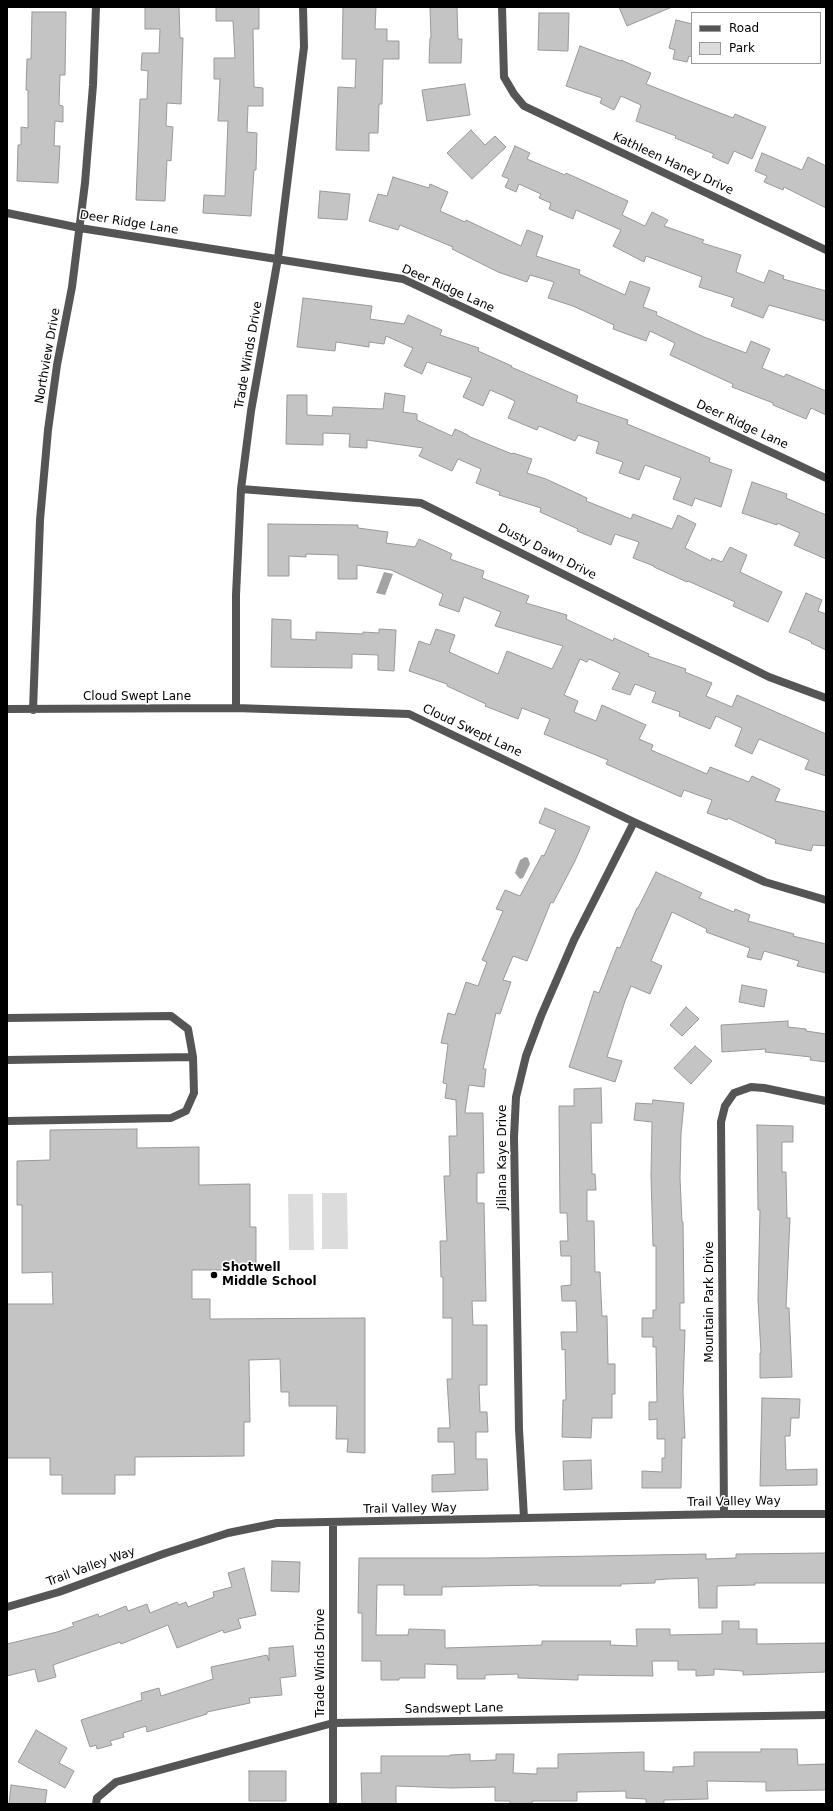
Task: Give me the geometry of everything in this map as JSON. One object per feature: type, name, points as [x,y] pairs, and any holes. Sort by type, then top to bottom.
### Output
[{"type":"street","name":"Northview Drive","points":[[33,710],[40,520],[48,430],[57,365],[72,287],[80,228],[93,85],[96,7]]},
{"type":"street","name":"Trade Winds Drive","points":[[236,708],[236,595],[241,489],[250,411],[278,258],[304,47],[303,7]]},
{"type":"street","name":"Kathleen Haney Drive","points":[[502,7],[504,77],[514,94],[524,106],[826,250]]},
{"type":"street","name":"Deer Ridge Lane","points":[[7,213],[80,228],[278,258],[403,279],[826,478]]},
{"type":"street","name":"Dusty Dawn Drive","points":[[241,489],[422,503],[769,677],[826,698]]},
{"type":"street","name":"Cloud Swept Lane","points":[[7,709],[236,708],[408,714],[634,822],[765,882],[826,900]]},
{"type":"street","name":"Jillana Kaye Drive","points":[[524,1518],[518,1397],[514,1137],[516,1097],[526,1056],[541,1016],[574,940],[634,822]]},
{"type":"street","points":[[7,1018],[171,1016],[188,1029],[193,1057],[194,1093],[186,1111],[171,1118],[7,1121]]},
{"type":"street","points":[[7,1060],[193,1057]]},
{"type":"street","name":"Mountain Park Drive","points":[[724,1514],[721,1122],[725,1106],[734,1093],[751,1087],[764,1088],[826,1101]]},
{"type":"street","name":"Trail Valley Way","points":[[7,1607],[59,1592],[228,1532],[277,1523],[724,1514],[826,1514]]},
{"type":"street","name":"Trade Winds Drive","points":[[333,1522],[333,1804]]},
{"type":"street","name":"Sandswept Lane","points":[[96,1801],[116,1782],[333,1723],[826,1715]]},
{"type":"green space","points":[[322,1193],[347,1193],[348,1249],[322,1249]]},
{"type":"green space","points":[[288,1194],[313,1194],[314,1250],[289,1250]]},
{"type":"shaded area","points":[[384,572],[393,574],[385,595],[376,593]]},
{"type":"shaded area","points":[[525,857],[528,858],[530,864],[523,878],[520,879],[515,873],[520,860]]},
{"type":"building","points":[[145,7],[179,7],[180,38],[183,38],[181,104],[167,103],[166,126],[173,127],[171,161],[167,160],[165,201],[136,200],[140,99],[147,99],[148,71],[141,70],[142,53],[159,53],[160,29],[145,29]]},
{"type":"building","points":[[216,7],[259,7],[259,29],[253,29],[254,87],[263,88],[263,106],[248,106],[247,132],[257,133],[256,170],[254,170],[251,216],[203,213],[204,195],[225,196],[228,121],[218,121],[220,79],[214,79],[214,58],[235,58],[233,21],[216,21]]},
{"type":"building","points":[[343,7],[376,7],[375,29],[387,29],[387,41],[399,41],[399,59],[383,59],[382,104],[379,104],[378,133],[369,133],[369,151],[336,150],[338,87],[355,88],[356,59],[342,59]]},
{"type":"building","points":[[430,7],[457,7],[458,39],[462,39],[461,63],[429,63],[431,38]]},
{"type":"building","points":[[619,7],[672,7],[627,26]]},
{"type":"building","points":[[32,12],[66,12],[65,75],[60,75],[59,105],[63,106],[63,122],[55,121],[54,146],[60,146],[58,183],[17,181],[18,145],[21,145],[21,127],[28,128],[28,90],[26,90],[27,59],[31,59]]},
{"type":"building","points":[[539,13],[569,13],[568,51],[538,50]]},
{"type":"building","points":[[676,20],[691,24],[691,57],[689,56],[687,62],[673,59],[675,50],[669,48]]},
{"type":"building","points":[[580,46],[621,60],[651,73],[646,84],[733,118],[735,114],[766,127],[752,159],[734,151],[728,164],[712,157],[714,154],[675,138],[676,136],[636,121],[641,105],[621,96],[614,110],[600,103],[602,98],[566,86]]},
{"type":"building","points":[[465,84],[470,115],[427,121],[422,90]]},
{"type":"building","points":[[471,130],[485,145],[495,136],[506,147],[472,179],[447,153]]},
{"type":"building","points":[[515,146],[530,153],[527,159],[565,175],[566,173],[628,201],[622,215],[645,226],[652,212],[668,220],[664,226],[704,240],[702,243],[741,255],[736,272],[764,283],[769,270],[784,276],[783,279],[826,291],[826,321],[769,305],[763,318],[731,306],[734,298],[699,287],[702,277],[646,256],[644,262],[613,246],[621,230],[576,210],[573,219],[549,209],[551,203],[539,198],[541,194],[519,184],[516,192],[505,187],[509,179],[502,176]]},
{"type":"building","points":[[762,153],[802,170],[808,157],[826,166],[826,208],[784,187],[783,190],[764,182],[767,176],[755,171]]},
{"type":"building","points":[[393,177],[429,188],[430,184],[448,192],[440,211],[465,222],[466,220],[521,246],[527,230],[543,236],[536,256],[580,270],[579,274],[625,295],[630,281],[650,288],[643,307],[657,312],[656,315],[704,337],[746,353],[751,341],[770,349],[762,368],[784,377],[786,374],[826,391],[826,415],[811,408],[806,419],[773,405],[773,403],[732,387],[733,384],[670,355],[675,343],[650,331],[646,341],[613,329],[614,325],[573,306],[548,298],[554,282],[530,275],[527,282],[498,272],[452,249],[453,247],[400,225],[398,230],[369,221],[378,194],[387,196]]},
{"type":"building","points":[[320,191],[350,194],[347,220],[318,218]]},
{"type":"building","points":[[303,298],[372,306],[370,319],[404,324],[408,315],[442,330],[440,335],[479,348],[478,351],[512,366],[511,367],[578,396],[576,402],[628,420],[627,424],[710,458],[709,462],[732,470],[721,507],[695,498],[692,506],[673,499],[681,478],[645,465],[639,480],[619,473],[623,462],[596,453],[599,442],[578,435],[575,441],[539,426],[537,430],[508,418],[515,401],[502,395],[490,390],[483,406],[463,397],[472,378],[427,362],[422,374],[404,366],[413,348],[386,336],[384,344],[369,342],[369,347],[336,342],[335,351],[297,347]]},
{"type":"building","points":[[385,393],[405,396],[403,412],[417,414],[417,420],[452,436],[455,429],[512,454],[513,453],[532,459],[527,473],[546,479],[587,498],[586,501],[631,519],[633,514],[672,529],[678,515],[696,524],[685,548],[711,561],[712,558],[722,562],[730,547],[747,555],[740,572],[782,592],[768,622],[733,606],[735,602],[633,558],[639,542],[615,534],[611,545],[577,531],[578,529],[540,512],[541,508],[499,495],[500,492],[476,483],[481,469],[458,459],[452,471],[419,456],[423,448],[367,440],[367,448],[349,447],[350,434],[323,433],[323,445],[286,444],[287,395],[307,395],[307,415],[332,416],[333,407],[383,409]]},
{"type":"building","points":[[752,482],[787,494],[786,498],[826,515],[826,559],[794,545],[800,533],[777,523],[777,525],[742,513]]},
{"type":"building","points":[[268,524],[358,525],[358,528],[388,532],[386,543],[415,547],[419,539],[452,554],[450,559],[484,571],[482,578],[529,596],[526,603],[567,615],[566,619],[613,641],[614,638],[649,654],[648,656],[686,669],[685,672],[712,683],[706,696],[732,707],[737,695],[826,734],[826,776],[805,769],[809,760],[759,739],[752,754],[735,746],[742,728],[716,716],[710,729],[679,716],[680,712],[652,702],[656,692],[635,684],[630,695],[612,689],[620,673],[589,659],[587,662],[580,659],[564,695],[578,701],[574,712],[596,721],[602,705],[646,725],[639,739],[653,745],[651,750],[707,774],[710,767],[749,782],[752,776],[780,789],[775,801],[826,812],[826,846],[813,845],[811,851],[775,843],[776,840],[728,818],[727,820],[707,813],[712,800],[684,790],[681,797],[606,764],[608,760],[544,734],[550,719],[522,708],[518,719],[485,706],[486,704],[447,686],[447,684],[409,671],[419,641],[430,645],[436,629],[455,635],[449,652],[498,674],[507,651],[552,669],[563,646],[495,626],[501,612],[464,597],[459,612],[439,605],[443,594],[391,570],[357,565],[357,579],[338,579],[338,555],[306,554],[306,557],[289,556],[289,576],[268,576]]},
{"type":"building","points":[[806,593],[822,600],[818,611],[826,614],[826,650],[789,632]]},
{"type":"building","points":[[272,619],[291,620],[291,639],[316,640],[316,632],[363,634],[363,632],[379,633],[379,629],[396,630],[394,671],[378,670],[378,655],[352,654],[352,668],[271,667]]},
{"type":"building","points":[[545,808],[590,827],[575,861],[553,903],[551,902],[527,961],[513,956],[503,980],[511,982],[500,1014],[496,1013],[483,1069],[486,1069],[484,1087],[469,1085],[465,1113],[483,1113],[484,1173],[477,1173],[477,1203],[484,1203],[486,1301],[472,1301],[473,1325],[487,1325],[487,1385],[479,1385],[480,1412],[487,1412],[488,1432],[476,1432],[476,1459],[487,1459],[488,1490],[432,1492],[432,1475],[455,1474],[454,1442],[438,1442],[438,1428],[450,1428],[447,1379],[452,1379],[452,1318],[443,1318],[443,1277],[441,1277],[440,1241],[447,1241],[444,1176],[450,1176],[449,1136],[457,1136],[456,1100],[445,1098],[447,1084],[443,1083],[448,1044],[441,1043],[448,1013],[455,1015],[466,982],[478,986],[487,962],[482,960],[503,911],[496,909],[505,890],[520,896],[542,855],[544,856],[556,830],[539,823]]},
{"type":"building","points":[[656,872],[702,893],[699,898],[734,912],[735,909],[750,915],[748,921],[794,934],[793,936],[826,944],[826,973],[797,966],[799,961],[764,951],[761,960],[747,957],[750,948],[706,932],[707,929],[672,912],[651,961],[662,966],[650,994],[631,986],[625,1001],[607,1057],[622,1061],[615,1082],[569,1067],[594,991],[599,993],[617,947],[620,948],[637,908]]},
{"type":"building","points":[[742,985],[767,990],[764,1007],[739,1002]]},
{"type":"building","points":[[686,1007],[699,1019],[682,1036],[670,1025]]},
{"type":"building","points":[[788,1021],[788,1027],[806,1029],[806,1031],[826,1034],[826,1062],[810,1060],[811,1057],[765,1052],[766,1049],[722,1052],[721,1025]]},
{"type":"building","points":[[695,1046],[712,1061],[691,1084],[674,1068]]},
{"type":"building","points":[[601,1088],[602,1123],[591,1123],[592,1174],[595,1174],[596,1190],[587,1190],[587,1221],[594,1221],[595,1272],[600,1272],[602,1316],[607,1316],[608,1364],[615,1364],[615,1394],[612,1394],[612,1418],[592,1418],[591,1438],[562,1437],[563,1400],[566,1400],[565,1349],[562,1350],[561,1332],[577,1332],[576,1301],[562,1301],[561,1286],[571,1285],[571,1256],[561,1256],[560,1241],[568,1241],[567,1213],[560,1213],[559,1106],[574,1106],[574,1089]]},
{"type":"building","points":[[653,1100],[684,1103],[681,1134],[680,1178],[683,1222],[684,1303],[680,1303],[680,1330],[685,1330],[683,1392],[685,1438],[682,1438],[681,1488],[642,1488],[642,1471],[662,1472],[662,1458],[665,1458],[665,1439],[657,1439],[657,1419],[649,1420],[649,1402],[657,1402],[656,1347],[653,1347],[653,1337],[642,1337],[642,1318],[653,1318],[653,1310],[656,1310],[656,1246],[653,1246],[651,1175],[652,1122],[634,1120],[636,1103],[652,1104]]},
{"type":"building","points":[[757,1125],[793,1126],[793,1142],[782,1142],[782,1172],[786,1172],[787,1218],[790,1218],[786,1308],[789,1308],[792,1377],[760,1378],[761,1353],[758,1300],[760,1210],[758,1210]]},
{"type":"building","points":[[137,1129],[137,1148],[199,1147],[199,1185],[250,1184],[250,1227],[256,1227],[256,1270],[192,1270],[192,1299],[210,1299],[210,1319],[365,1318],[365,1453],[347,1452],[348,1439],[336,1439],[337,1406],[289,1406],[289,1392],[281,1392],[280,1359],[249,1360],[250,1422],[244,1422],[244,1456],[135,1457],[135,1475],[115,1475],[115,1494],[62,1494],[62,1475],[50,1475],[50,1458],[7,1458],[7,1304],[53,1304],[52,1272],[22,1273],[22,1205],[17,1205],[17,1161],[50,1160],[50,1130]]},
{"type":"building","points":[[762,1398],[800,1399],[799,1418],[791,1418],[790,1436],[785,1436],[786,1470],[817,1469],[817,1485],[760,1486]]},
{"type":"building","points":[[591,1460],[592,1489],[564,1490],[563,1461]]},
{"type":"building","points":[[826,1553],[826,1583],[755,1583],[755,1585],[717,1586],[717,1608],[699,1608],[698,1578],[655,1580],[655,1583],[621,1584],[621,1586],[539,1585],[442,1587],[442,1595],[404,1595],[404,1585],[377,1585],[376,1635],[408,1635],[409,1629],[445,1630],[445,1648],[542,1645],[542,1641],[611,1641],[610,1645],[637,1646],[636,1629],[670,1629],[670,1635],[722,1634],[722,1621],[739,1621],[739,1629],[757,1629],[757,1644],[826,1643],[826,1672],[743,1675],[743,1671],[714,1669],[714,1675],[696,1676],[696,1670],[678,1670],[678,1661],[652,1661],[653,1676],[578,1675],[578,1680],[518,1678],[518,1674],[485,1675],[485,1679],[457,1679],[457,1665],[425,1664],[425,1678],[381,1680],[381,1661],[362,1661],[362,1613],[358,1613],[359,1558],[485,1558],[706,1554],[706,1559],[736,1558],[736,1554]]},
{"type":"building","points":[[272,1561],[300,1562],[299,1592],[271,1591]]},
{"type":"building","points":[[244,1568],[256,1615],[238,1619],[241,1628],[224,1633],[223,1630],[177,1648],[168,1625],[121,1644],[120,1642],[53,1665],[56,1677],[38,1682],[35,1669],[7,1676],[7,1644],[57,1632],[74,1626],[72,1623],[98,1614],[99,1617],[126,1606],[128,1611],[147,1604],[150,1613],[177,1602],[179,1605],[186,1602],[188,1607],[214,1597],[213,1592],[232,1587],[228,1573]]},
{"type":"building","points":[[293,1646],[296,1676],[280,1678],[282,1695],[249,1698],[250,1703],[207,1712],[207,1714],[147,1732],[146,1726],[123,1733],[124,1737],[110,1741],[112,1745],[97,1749],[96,1745],[90,1747],[81,1720],[142,1700],[141,1693],[159,1688],[161,1696],[213,1679],[211,1667],[267,1655],[269,1661],[269,1648]]},
{"type":"building","points":[[36,1730],[67,1748],[59,1763],[74,1771],[65,1788],[18,1762]]},
{"type":"building","points":[[761,1749],[797,1749],[798,1765],[826,1764],[826,1790],[766,1791],[766,1782],[707,1781],[708,1799],[664,1800],[664,1804],[646,1804],[646,1799],[626,1798],[626,1791],[577,1792],[577,1801],[532,1801],[532,1804],[510,1804],[510,1801],[495,1801],[495,1787],[451,1788],[396,1786],[396,1804],[362,1804],[361,1773],[381,1773],[381,1756],[450,1756],[470,1754],[470,1761],[496,1760],[496,1754],[514,1754],[513,1773],[537,1774],[537,1768],[558,1768],[558,1754],[644,1752],[644,1771],[673,1772],[673,1767],[694,1766],[694,1752],[761,1752]]},
{"type":"building","points":[[249,1771],[286,1771],[286,1801],[249,1801]]},
{"type":"building","points":[[11,1785],[47,1790],[45,1804],[9,1804]]},
{"type":"place","name":"Shotwell Middle School","points":[[214,1275]]}]
